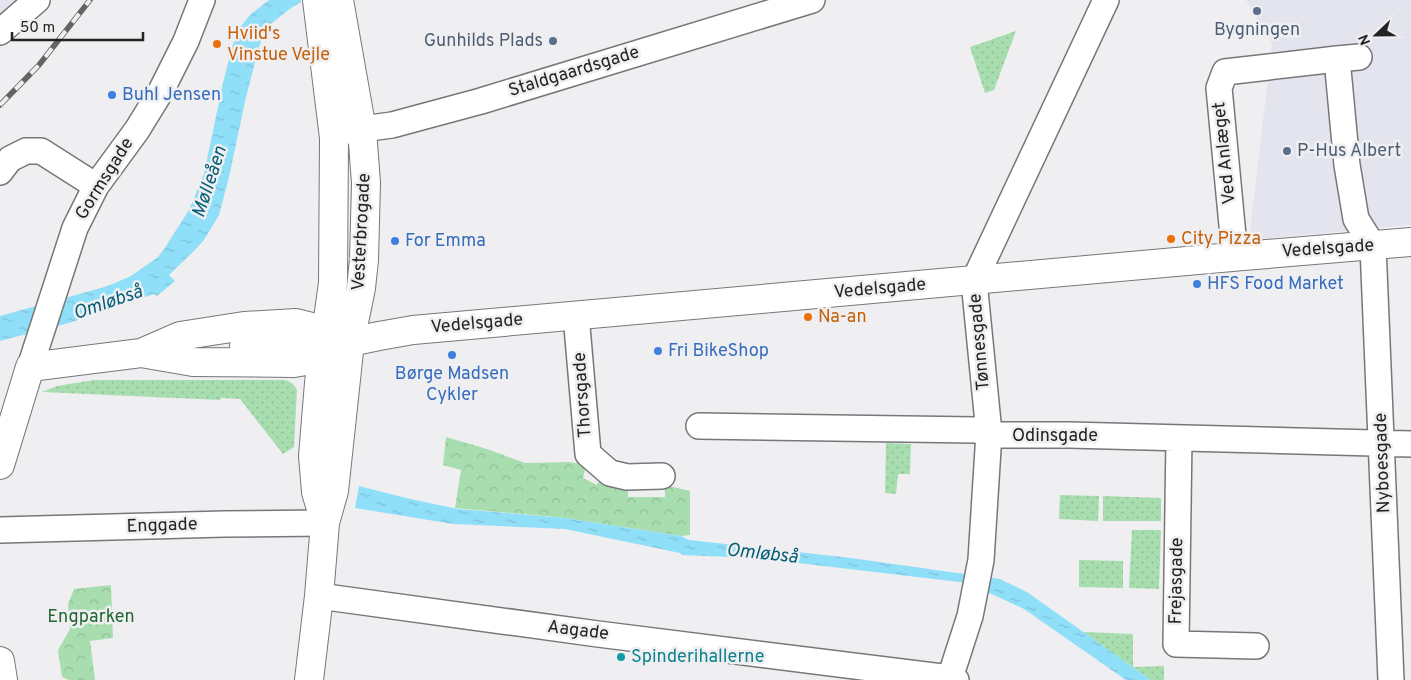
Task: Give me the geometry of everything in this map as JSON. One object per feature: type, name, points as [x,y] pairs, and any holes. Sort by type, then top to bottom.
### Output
[{"type":"main road","name":"Vesterbrogade","points":[[309,680],[325,523],[334,491],[338,336],[334,274],[333,133],[317,0]]},
{"type":"main road","name":"Vesterbrogade","points":[[338,336],[360,294],[364,260],[366,183],[362,130],[339,0]]},
{"type":"main road","name":"Vedelsgade","points":[[33,356],[141,353],[193,362],[294,363],[323,358],[338,336],[1411,242]]},
{"type":"main road","points":[[141,353],[291,343],[310,338],[338,336]]},
{"type":"main road","points":[[0,465],[33,356]]},
{"type":"main road","name":"Vesterbrogade","points":[[323,358],[313,456],[316,492],[325,523]]},
{"type":"main road","points":[[0,661],[3,680]]},
{"type":"street","points":[[0,32],[37,0]]},
{"type":"street","name":"Gormsgade","points":[[33,356],[75,228],[96,186],[137,130],[162,91],[186,41],[202,0]]},
{"type":"street","name":"Staldgaardsgade","points":[[333,133],[392,125],[481,101],[812,0]]},
{"type":"street","name":"Tønnesgade","points":[[953,679],[980,569],[988,433],[974,281],[1106,0]]},
{"type":"street","name":"Ved Anlæget","points":[[1235,257],[1219,88],[1225,72],[1348,58],[1346,165],[1356,219],[1373,246]]},
{"type":"street","points":[[0,172],[10,159],[26,151],[41,151],[96,186]]},
{"type":"street","name":"Nyboesgade","points":[[1373,246],[1382,443],[1400,639],[1391,680]]},
{"type":"street","name":"Thorsgade","points":[[576,315],[588,454],[610,473],[627,477],[662,476]]},
{"type":"street","name":"Odinsgade","points":[[699,426],[976,430],[998,435],[1069,435],[1411,444]]},
{"type":"street","name":"Frejasgade","points":[[1179,438],[1176,644],[1256,646]]},
{"type":"street","name":"Enggade","points":[[0,530],[325,523]]},
{"type":"street","name":"Aagade","points":[[318,596],[953,679]]},
{"type":"shaded area","points":[[0,0],[22,0],[0,17]]},
{"type":"shaded area","points":[[1246,0],[1411,0],[1411,225],[1249,240],[1272,44]]},
{"type":"green space","points":[[1016,31],[994,90],[985,93],[970,47]]},
{"type":"green space","points":[[94,380],[285,380],[295,386],[297,390],[294,447],[283,454],[240,399],[221,398],[220,400],[42,392],[57,386]]},
{"type":"green space","points":[[446,437],[525,463],[571,462],[586,466],[583,478],[597,485],[602,474],[628,485],[628,497],[665,497],[665,485],[690,491],[690,535],[681,536],[565,518],[455,508],[461,470],[443,465]]},
{"type":"green space","points":[[886,443],[911,444],[910,474],[898,474],[896,494],[885,493]]},
{"type":"green space","points":[[1060,495],[1099,496],[1098,521],[1059,519]]},
{"type":"green space","points":[[1103,496],[1161,498],[1161,521],[1103,521]]},
{"type":"green space","points":[[1132,530],[1161,530],[1159,589],[1129,588]]},
{"type":"green space","points":[[1079,560],[1123,561],[1123,588],[1079,587]]},
{"type":"green space","name":"Engparken","points":[[111,585],[113,638],[90,641],[95,680],[69,680],[62,677],[58,650],[70,629],[68,604],[74,589]]},
{"type":"green space","points":[[1083,632],[1133,634],[1133,667],[1164,666],[1164,680],[1151,680]]},
{"type":"water","points":[[269,0],[301,0],[301,2],[272,23],[266,30],[259,47],[246,97],[219,215],[204,240],[169,275],[175,281],[157,296],[154,294],[69,323],[0,341],[0,316],[108,286],[131,276],[158,257],[189,210],[204,174],[223,83],[232,47],[240,27],[251,14]]},
{"type":"water","name":"Omløbså","points":[[359,486],[458,509],[565,518],[681,536],[689,540],[851,558],[1000,579],[1027,592],[1151,680],[1126,680],[1024,609],[968,583],[755,558],[682,555],[680,553],[565,529],[453,524],[355,508]]},
{"type":"railway","points":[[0,105],[39,65],[90,0]]},
{"type":"place","name":"Bygningen","points":[[1257,11]]},
{"type":"place","name":"Gunhilds Plads","points":[[553,41]]},
{"type":"place","name":"Hviid's Vinstue Vejle","points":[[217,44]]},
{"type":"place","name":"Buhl Jensen","points":[[112,95]]},
{"type":"place","name":"P-Hus Albert","points":[[1287,151]]},
{"type":"place","name":"City Pizza","points":[[1171,239]]},
{"type":"place","name":"For Emma","points":[[395,241]]},
{"type":"place","name":"HFS Food Market","points":[[1197,284]]},
{"type":"place","name":"Na-an","points":[[808,317]]},
{"type":"place","name":"Fri BikeShop","points":[[658,351]]},
{"type":"place","name":"Børge Madsen Cykler","points":[[452,355]]},
{"type":"place","name":"Spinderihallerne","points":[[621,657]]},
{"type":"water label","name":"Mølleåen","points":[[210,182]]}]
